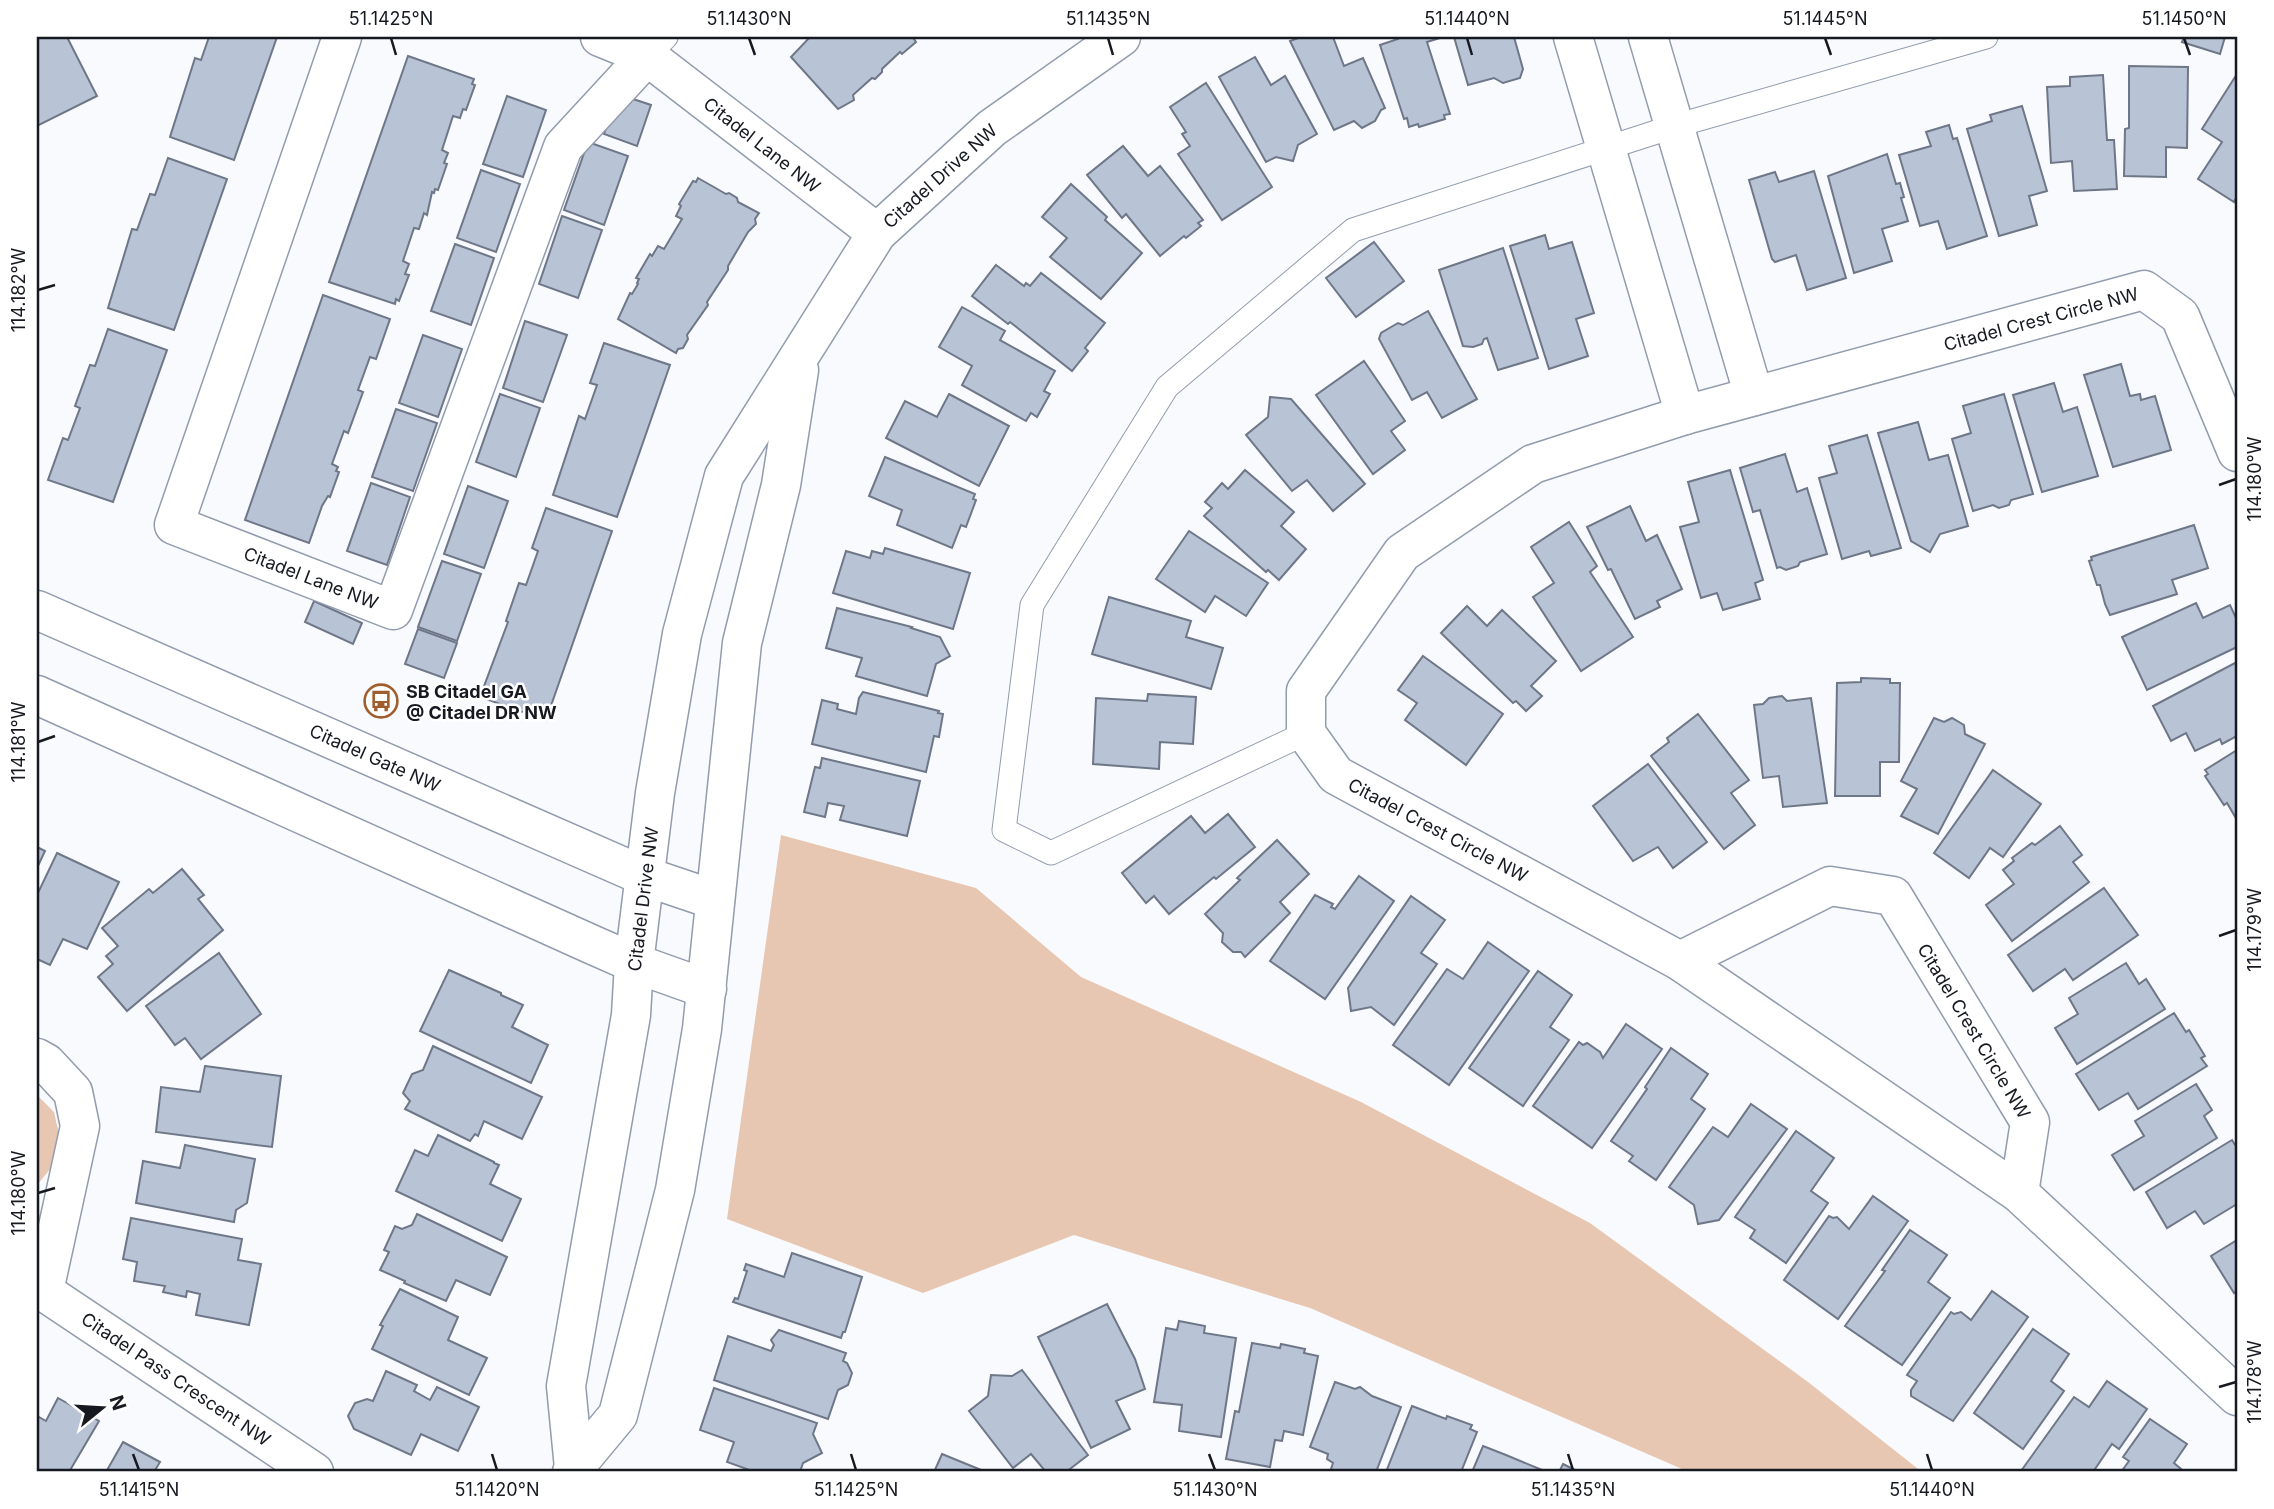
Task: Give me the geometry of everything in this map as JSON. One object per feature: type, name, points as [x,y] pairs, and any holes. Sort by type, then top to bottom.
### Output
[{"type":"street","name":"Citadel Lane NW","points":[[342,37],[174,525],[393,610],[563,147],[657,46]]},
{"type":"street","name":"Citadel Lane NW","points":[[600,37],[657,46],[877,233]]},
{"type":"street","name":"Citadel Drive NW","points":[[573,1470],[566,1386],[631,1015],[634,963],[655,793],[682,634],[724,476],[877,233],[992,128],[1121,37]]},
{"type":"street","points":[[1573,37],[1685,415]]},
{"type":"street","points":[[1648,37],[1754,396]]},
{"type":"street","name":"Citadel Crest Circle NW","points":[[2237,452],[2180,316],[2144,290],[1685,415],[1533,464],[1402,553],[1306,691],[1306,733],[1336,775],[1680,961],[2019,1193],[2237,1396]]},
{"type":"street","name":"Citadel Drive NW","points":[[573,1470],[618,1415],[675,1190],[702,1029],[742,643],[781,485],[801,355]]},
{"type":"street","name":"Citadel Gate NW","points":[[37,610],[644,876],[715,900]]},
{"type":"street","points":[[37,695],[634,963],[706,989]]},
{"type":"street","name":"Citadel Crest Circle NW","points":[[1680,961],[1830,886],[1893,896],[2030,1122],[2019,1193]]},
{"type":"street","points":[[37,1058],[46,1063],[73,1092],[80,1126],[40,1289]]},
{"type":"street","name":"Citadel Pass Crescent NW","points":[[40,1289],[314,1472]]},
{"type":"lane","points":[[1306,733],[1051,853],[1004,830],[1032,605],[1167,387],[1353,230],[1675,126],[1986,37]]},
{"type":"shaded area","points":[[781,835],[976,888],[1081,977],[1361,1102],[1590,1223],[1808,1382],[1922,1472],[1689,1472],[1310,1308],[1074,1235],[923,1293],[727,1219]]},
{"type":"shaded area","points":[[37,1095],[54,1112],[59,1134],[56,1162],[37,1185]]},
{"type":"building","points":[[37,37],[67,37],[97,96],[37,126]]},
{"type":"building","points":[[209,37],[277,37],[234,160],[170,137],[195,58],[201,60]]},
{"type":"building","points":[[810,37],[917,37],[914,39],[916,42],[902,54],[900,52],[875,79],[872,78],[853,95],[854,100],[838,109],[791,57]]},
{"type":"building","points":[[1301,37],[1333,37],[1344,66],[1363,58],[1385,108],[1375,121],[1362,128],[1354,121],[1334,130],[1290,41]]},
{"type":"building","points":[[1397,37],[1443,37],[1427,42],[1450,114],[1444,115],[1445,119],[1419,127],[1418,124],[1409,127],[1407,118],[1404,119],[1380,45],[1398,39]]},
{"type":"building","points":[[1454,37],[1514,37],[1523,69],[1520,78],[1503,83],[1494,78],[1468,85]]},
{"type":"building","points":[[2184,37],[2225,37],[2220,54],[2182,42]]},
{"type":"building","points":[[408,56],[474,79],[472,84],[475,85],[466,110],[463,109],[460,118],[453,116],[442,150],[448,153],[444,163],[447,164],[438,190],[432,192],[427,215],[424,213],[419,229],[414,228],[403,261],[409,264],[405,274],[409,275],[399,301],[396,299],[395,304],[329,282]]},
{"type":"building","points":[[1255,57],[1271,85],[1285,76],[1317,134],[1298,145],[1293,161],[1276,157],[1266,162],[1219,77]]},
{"type":"building","points":[[2129,66],[2188,67],[2187,148],[2166,147],[2166,177],[2124,176],[2125,129],[2129,128]]},
{"type":"building","points":[[2103,75],[2107,140],[2114,140],[2117,189],[2074,191],[2072,161],[2051,163],[2047,87],[2070,86],[2070,77]]},
{"type":"building","points":[[2235,77],[2237,196],[2234,202],[2198,179],[2222,142],[2202,129]]},
{"type":"building","points":[[1206,83],[1272,187],[1222,220],[1178,154],[1190,146],[1182,134],[1186,132],[1170,107]]},
{"type":"building","points":[[618,94],[651,105],[637,146],[604,134]]},
{"type":"building","points":[[507,96],[546,110],[523,177],[483,164]]},
{"type":"building","points":[[2022,106],[2047,191],[2029,196],[2037,225],[1999,236],[1967,129],[1992,121],[1990,115]]},
{"type":"building","points":[[1949,125],[1953,139],[1957,138],[1987,236],[1947,249],[1938,221],[1920,226],[1899,155],[1931,146],[1926,132]]},
{"type":"building","points":[[588,142],[628,156],[604,225],[564,210]]},
{"type":"building","points":[[1123,146],[1148,176],[1160,166],[1203,220],[1198,223],[1201,226],[1160,256],[1126,214],[1122,218],[1087,175]]},
{"type":"building","points":[[1887,154],[1896,184],[1900,183],[1904,197],[1901,198],[1908,221],[1882,229],[1892,261],[1854,273],[1828,176]]},
{"type":"building","points":[[168,158],[227,179],[174,330],[108,308],[132,229],[137,230],[150,194],[155,195]]},
{"type":"building","points":[[481,170],[520,184],[496,252],[457,238]]},
{"type":"building","points":[[1814,171],[1846,278],[1807,290],[1796,255],[1775,262],[1772,259],[1749,180],[1775,172],[1779,182]]},
{"type":"building","points":[[698,178],[726,194],[729,193],[737,198],[738,202],[759,213],[755,219],[756,224],[748,232],[707,302],[708,305],[687,335],[688,339],[683,348],[676,353],[618,319],[630,293],[632,294],[638,284],[639,279],[636,278],[650,254],[652,256],[658,246],[664,249],[682,219],[676,216],[681,206],[679,204],[693,181],[696,182]]},
{"type":"building","points":[[1071,184],[1107,217],[1105,220],[1142,253],[1101,299],[1050,257],[1067,238],[1042,217]]},
{"type":"building","points":[[562,216],[602,230],[578,298],[539,284]]},
{"type":"building","points":[[1545,235],[1549,249],[1572,242],[1594,313],[1576,319],[1588,356],[1549,369],[1510,246]]},
{"type":"building","points":[[1374,242],[1404,281],[1356,317],[1326,278]]},
{"type":"building","points":[[455,244],[494,258],[471,325],[431,311]]},
{"type":"building","points":[[1503,248],[1538,358],[1498,370],[1487,338],[1482,344],[1473,347],[1463,346],[1439,270]]},
{"type":"building","points":[[996,265],[1024,286],[1026,283],[1030,286],[1041,273],[1105,323],[1085,348],[1088,351],[1072,371],[972,296]]},
{"type":"building","points":[[323,295],[390,319],[376,359],[370,357],[358,390],[363,392],[348,433],[344,431],[332,464],[338,467],[336,471],[339,472],[330,497],[328,496],[322,506],[309,543],[245,520]]},
{"type":"building","points":[[962,307],[1005,331],[1000,340],[1055,371],[1044,391],[1050,394],[1037,417],[1031,413],[1026,421],[962,385],[972,366],[939,347]]},
{"type":"building","points":[[1428,311],[1477,399],[1442,418],[1427,392],[1412,400],[1379,339],[1381,333],[1398,323],[1403,325]]},
{"type":"building","points":[[525,321],[567,335],[543,402],[503,388]]},
{"type":"building","points":[[108,329],[167,350],[113,502],[48,480],[63,438],[68,440],[80,408],[75,406],[90,365],[95,366]]},
{"type":"building","points":[[423,335],[462,349],[438,417],[399,403]]},
{"type":"building","points":[[604,343],[670,365],[617,517],[553,495],[579,416],[585,419],[597,385],[590,383]]},
{"type":"building","points":[[1364,361],[1405,421],[1391,431],[1405,450],[1373,474],[1316,395]]},
{"type":"building","points":[[2121,364],[2130,396],[2140,394],[2141,400],[2155,396],[2171,450],[2113,467],[2084,375]]},
{"type":"building","points":[[2054,383],[2063,412],[2077,407],[2098,476],[2042,492],[2013,395]]},
{"type":"building","points":[[500,394],[540,408],[516,477],[476,462]]},
{"type":"building","points":[[949,394],[1009,426],[979,486],[886,438],[905,401],[937,417]]},
{"type":"building","points":[[2004,394],[2033,494],[2011,500],[2009,505],[1999,508],[1993,505],[1973,511],[1952,439],[1971,433],[1963,406]]},
{"type":"building","points":[[1270,397],[1291,399],[1365,484],[1333,511],[1307,480],[1292,491],[1246,435],[1268,417]]},
{"type":"building","points":[[396,409],[437,423],[413,491],[372,477]]},
{"type":"building","points":[[1918,422],[1929,460],[1948,455],[1968,526],[1940,534],[1930,552],[1911,541],[1878,433]]},
{"type":"building","points":[[1867,435],[1901,548],[1871,556],[1869,551],[1842,559],[1819,478],[1837,473],[1829,446]]},
{"type":"building","points":[[1785,454],[1797,492],[1807,488],[1827,554],[1800,562],[1798,566],[1786,570],[1777,568],[1760,510],[1753,512],[1740,468]]},
{"type":"building","points":[[885,457],[975,494],[973,499],[976,500],[966,527],[961,525],[952,548],[897,525],[902,510],[869,496]]},
{"type":"building","points":[[1245,470],[1294,512],[1281,526],[1306,549],[1279,580],[1268,570],[1266,572],[1204,516],[1212,508],[1205,502],[1222,483],[1228,489]]},
{"type":"building","points":[[1730,470],[1763,580],[1755,583],[1760,599],[1723,610],[1717,593],[1701,598],[1680,527],[1699,522],[1688,482]]},
{"type":"building","points":[[371,483],[410,497],[387,565],[347,551]]},
{"type":"building","points":[[468,486],[508,501],[484,568],[444,554]]},
{"type":"building","points":[[1630,506],[1646,541],[1657,535],[1682,589],[1657,601],[1660,607],[1635,619],[1587,527]]},
{"type":"building","points":[[546,508],[612,531],[546,720],[480,697],[508,622],[506,621],[519,583],[526,585],[538,551],[532,548]]},
{"type":"building","points":[[1569,522],[1597,566],[1590,572],[1633,637],[1581,671],[1533,597],[1554,583],[1531,547]]},
{"type":"building","points":[[2194,525],[2208,568],[2172,580],[2177,594],[2110,615],[2089,561],[2092,560],[2091,557]]},
{"type":"building","points":[[1189,531],[1268,583],[1246,616],[1215,596],[1205,612],[1156,579]]},
{"type":"building","points":[[885,548],[970,573],[953,629],[833,593],[846,551],[870,558],[872,551],[883,554]]},
{"type":"building","points":[[442,561],[481,574],[457,641],[418,627]]},
{"type":"building","points":[[1109,597],[1191,621],[1186,637],[1223,648],[1211,689],[1092,654]]},
{"type":"building","points":[[314,601],[362,623],[353,644],[305,622]]},
{"type":"building","points":[[2196,603],[2203,618],[2230,605],[2237,620],[2237,647],[2147,690],[2122,637]]},
{"type":"building","points":[[1467,606],[1487,626],[1502,610],[1556,661],[1531,686],[1542,696],[1526,711],[1516,701],[1513,703],[1441,633]]},
{"type":"building","points":[[837,608],[940,637],[950,656],[936,664],[927,696],[856,676],[862,658],[826,648]]},
{"type":"building","points":[[418,629],[457,643],[444,678],[405,664]]},
{"type":"building","points":[[1423,656],[1503,714],[1466,765],[1405,720],[1417,703],[1398,690]]},
{"type":"building","points":[[2237,662],[2237,736],[2222,744],[2220,739],[2195,751],[2186,733],[2171,741],[2153,706]]},
{"type":"building","points":[[1861,678],[1890,679],[1890,683],[1900,683],[1899,762],[1880,762],[1880,796],[1835,796],[1837,683],[1861,682]]},
{"type":"building","points":[[863,692],[943,714],[939,737],[934,736],[926,772],[812,744],[822,700],[838,704],[837,709],[856,714]]},
{"type":"building","points":[[1148,694],[1196,697],[1193,744],[1160,742],[1159,769],[1093,764],[1096,698],[1147,701]]},
{"type":"building","points":[[1782,696],[1787,701],[1811,698],[1827,803],[1783,807],[1779,776],[1763,778],[1754,705]]},
{"type":"building","points":[[1698,714],[1749,780],[1731,793],[1755,825],[1724,849],[1651,756],[1669,742],[1667,738]]},
{"type":"building","points":[[1934,718],[1944,722],[1952,718],[1964,725],[1965,734],[1985,744],[1938,834],[1901,816],[1917,789],[1901,781]]},
{"type":"building","points":[[2237,750],[2237,820],[2205,776],[2208,774],[2205,770]]},
{"type":"building","points":[[822,758],[920,781],[907,836],[840,820],[844,806],[828,803],[825,817],[804,812],[815,767],[820,768]]},
{"type":"building","points":[[1648,764],[1707,842],[1673,868],[1658,847],[1633,861],[1593,806]]},
{"type":"building","points":[[1993,770],[2041,804],[2003,857],[1990,848],[1969,878],[1934,853]]},
{"type":"building","points":[[1228,814],[1255,847],[1169,914],[1154,896],[1146,903],[1122,873],[1191,816],[1205,833]]},
{"type":"building","points":[[2060,826],[2082,855],[2073,862],[2089,882],[2012,941],[1986,905],[2014,884],[2003,870],[2014,861],[2012,858]]},
{"type":"building","points":[[1277,840],[1309,874],[1280,902],[1290,913],[1245,957],[1241,952],[1233,952],[1222,942],[1223,933],[1205,914],[1240,880],[1237,878]]},
{"type":"building","points":[[37,847],[45,851],[37,868]]},
{"type":"building","points":[[57,853],[119,882],[87,949],[63,939],[50,965],[37,959],[37,895]]},
{"type":"building","points":[[182,869],[204,895],[198,899],[223,930],[127,1011],[98,977],[113,964],[106,956],[118,946],[102,928],[149,889],[153,893]]},
{"type":"building","points":[[1359,876],[1394,901],[1325,999],[1270,961],[1315,895],[1333,904],[1331,907],[1335,909]]},
{"type":"building","points":[[2104,888],[2138,935],[2073,980],[2065,969],[2033,991],[2008,955]]},
{"type":"building","points":[[1411,896],[1445,920],[1421,953],[1437,964],[1394,1025],[1371,1007],[1351,1011],[1348,988]]},
{"type":"building","points":[[1488,942],[1529,971],[1449,1085],[1393,1045],[1447,969],[1463,979]]},
{"type":"building","points":[[219,953],[261,1014],[201,1059],[185,1038],[175,1045],[146,1006]]},
{"type":"building","points":[[2126,963],[2139,984],[2146,979],[2165,1009],[2077,1064],[2055,1028],[2078,1014],[2069,998]]},
{"type":"building","points":[[449,970],[523,1005],[512,1027],[548,1045],[531,1083],[420,1031]]},
{"type":"building","points":[[1538,971],[1572,995],[1550,1027],[1569,1040],[1523,1106],[1469,1068]]},
{"type":"building","points":[[2174,1013],[2186,1032],[2189,1030],[2205,1056],[2201,1058],[2207,1066],[2138,1109],[2128,1093],[2099,1110],[2076,1074]]},
{"type":"building","points":[[1626,1024],[1662,1049],[1592,1148],[1533,1106],[1579,1042],[1583,1045],[1587,1043],[1600,1052],[1603,1058]]},
{"type":"building","points":[[433,1046],[542,1097],[522,1139],[484,1121],[478,1136],[475,1134],[470,1141],[405,1109],[410,1101],[403,1093],[412,1074],[423,1070]]},
{"type":"building","points":[[1671,1048],[1708,1074],[1691,1099],[1705,1109],[1656,1180],[1629,1161],[1633,1156],[1611,1141]]},
{"type":"building","points":[[205,1066],[281,1076],[272,1147],[156,1132],[161,1087],[200,1092]]},
{"type":"building","points":[[2196,1084],[2212,1110],[2204,1116],[2217,1138],[2134,1190],[2112,1155],[2144,1136],[2135,1121]]},
{"type":"building","points":[[1751,1104],[1787,1129],[1719,1220],[1698,1224],[1694,1205],[1669,1187],[1713,1127],[1728,1137]]},
{"type":"building","points":[[1796,1131],[1834,1158],[1811,1191],[1828,1203],[1786,1263],[1750,1238],[1755,1230],[1735,1217]]},
{"type":"building","points":[[438,1135],[499,1165],[490,1184],[521,1199],[502,1241],[396,1191],[415,1150],[428,1156]]},
{"type":"building","points":[[2232,1140],[2237,1148],[2237,1204],[2204,1224],[2195,1211],[2167,1228],[2146,1192]]},
{"type":"building","points":[[185,1145],[255,1159],[247,1203],[236,1210],[234,1222],[136,1203],[143,1161],[180,1168]]},
{"type":"building","points":[[1873,1196],[1908,1221],[1838,1319],[1784,1280],[1829,1216],[1837,1217],[1849,1229]]},
{"type":"building","points":[[417,1214],[507,1257],[490,1295],[456,1280],[446,1301],[380,1270],[389,1252],[384,1250],[395,1226],[402,1229],[412,1225]]},
{"type":"building","points":[[131,1218],[242,1239],[238,1260],[261,1264],[249,1325],[196,1315],[200,1294],[187,1291],[186,1297],[163,1292],[165,1286],[134,1281],[137,1262],[123,1259]]},
{"type":"building","points":[[1910,1230],[1947,1255],[1928,1282],[1950,1298],[1902,1365],[1845,1326],[1885,1271],[1882,1270]]},
{"type":"building","points":[[2237,1240],[2237,1291],[2234,1293],[2211,1256]]},
{"type":"building","points":[[792,1253],[862,1277],[841,1338],[733,1302],[735,1298],[738,1299],[747,1271],[744,1270],[746,1264],[784,1277]]},
{"type":"building","points":[[400,1289],[458,1317],[448,1340],[487,1358],[469,1395],[372,1349],[383,1326],[380,1325]]},
{"type":"building","points":[[1992,1291],[2028,1317],[1953,1421],[1911,1396],[1911,1390],[1917,1381],[1907,1375],[1951,1312],[1961,1312],[1971,1320]]},
{"type":"building","points":[[1107,1304],[1135,1359],[1145,1389],[1116,1401],[1130,1429],[1091,1448],[1038,1337]]},
{"type":"building","points":[[1179,1321],[1205,1326],[1204,1333],[1236,1338],[1221,1437],[1179,1431],[1182,1405],[1154,1402],[1166,1328],[1177,1330]]},
{"type":"building","points":[[2033,1329],[2069,1354],[2051,1381],[2064,1391],[2023,1449],[1974,1413]]},
{"type":"building","points":[[779,1330],[846,1353],[843,1361],[852,1373],[848,1385],[838,1390],[828,1419],[714,1380],[728,1336],[771,1351],[774,1345],[771,1340]]},
{"type":"building","points":[[1252,1343],[1280,1348],[1281,1344],[1305,1349],[1304,1353],[1318,1356],[1303,1435],[1284,1431],[1282,1441],[1275,1440],[1270,1467],[1226,1459],[1235,1411],[1239,1412]]},
{"type":"building","points":[[1022,1370],[1088,1455],[1066,1472],[1046,1472],[1031,1454],[1013,1468],[969,1411],[988,1396],[991,1375],[1012,1376]]},
{"type":"building","points":[[386,1371],[417,1385],[414,1391],[430,1400],[437,1387],[479,1407],[458,1451],[421,1434],[411,1455],[354,1429],[348,1416],[355,1403],[367,1399],[373,1401]]},
{"type":"building","points":[[2107,1381],[2147,1409],[2119,1449],[2112,1444],[2093,1472],[2021,1471],[2074,1397],[2089,1407]]},
{"type":"building","points":[[1335,1382],[1355,1389],[1360,1387],[1372,1396],[1401,1407],[1376,1472],[1330,1472],[1333,1463],[1327,1459],[1328,1454],[1310,1447]]},
{"type":"building","points":[[714,1388],[817,1423],[813,1434],[822,1453],[803,1463],[800,1472],[755,1472],[727,1462],[734,1442],[700,1430]]},
{"type":"building","points":[[58,1398],[99,1421],[69,1472],[37,1472],[37,1416],[46,1421]]},
{"type":"building","points":[[1412,1406],[1446,1419],[1447,1416],[1472,1425],[1470,1429],[1477,1432],[1461,1472],[1386,1472]]},
{"type":"building","points":[[2150,1419],[2187,1444],[2174,1463],[2181,1469],[2179,1472],[2121,1472],[2129,1461],[2123,1457]]},
{"type":"building","points":[[123,1442],[160,1462],[154,1472],[106,1472]]},
{"type":"building","points":[[1483,1446],[1506,1455],[1547,1472],[1472,1472]]},
{"type":"building","points":[[942,1454],[986,1472],[934,1472]]},
{"type":"building","points":[[1563,1464],[1579,1472],[1559,1472]]},
{"type":"place","name":"SB Citadel GA @ Citadel DR NW","points":[[381,701]]}]
